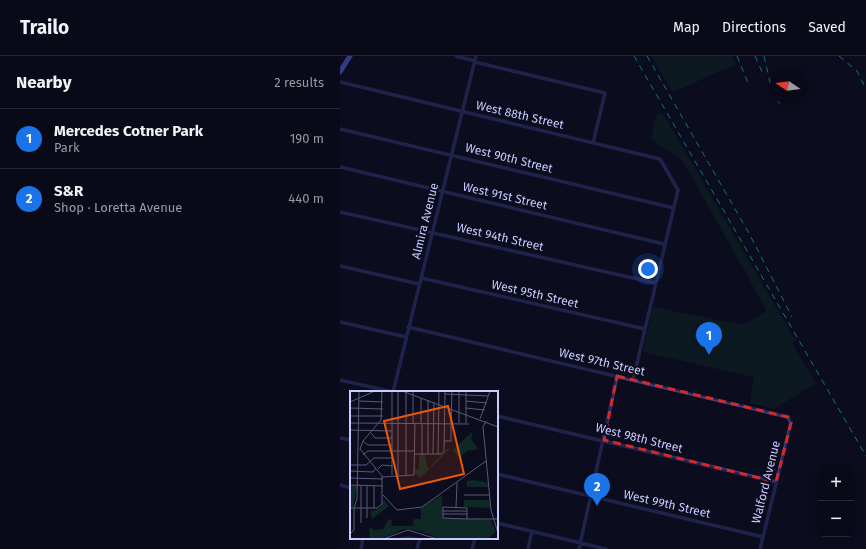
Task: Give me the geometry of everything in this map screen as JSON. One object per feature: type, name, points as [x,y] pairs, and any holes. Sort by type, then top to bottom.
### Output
[{"type":"main road","points":[[340,72],[350,56]]},
{"type":"street","points":[[456,56],[605,93],[593,143]]},
{"type":"street","name":"Almira Avenue","points":[[393,391],[476,56]]},
{"type":"street","name":"West 88th Street","points":[[340,82],[660,159],[678,190],[674,208]]},
{"type":"street","name":"West 90th Street","points":[[340,129],[452,154],[674,208]]},
{"type":"street","name":"West 91st Street","points":[[340,167],[664,244]]},
{"type":"street","points":[[633,380],[664,244],[674,208]]},
{"type":"street","name":"West 94th Street","points":[[340,212],[655,283]]},
{"type":"street","points":[[340,266],[419,284]]},
{"type":"street","name":"West 95th Street","points":[[421,278],[645,329]]},
{"type":"street","points":[[340,322],[406,337]]},
{"type":"street","name":"West 97th Street","points":[[408,327],[788,416],[790,419]]},
{"type":"street","points":[[579,549],[617,376]]},
{"type":"street","points":[[340,380],[389,391]]},
{"type":"street","name":"West 98th Street","points":[[498,416],[604,440],[776,482]]},
{"type":"street","name":"Walford Avenue","points":[[760,549],[791,423],[790,419]]},
{"type":"street","points":[[340,438],[350,440]]},
{"type":"street","name":"West 99th Street","points":[[498,474],[763,537]]},
{"type":"street","points":[[340,485],[350,488]]},
{"type":"street","points":[[498,523],[606,549]]},
{"type":"street","points":[[528,549],[532,531]]},
{"type":"street","points":[[361,549],[363,539]]},
{"type":"street","points":[[417,549],[420,539]]},
{"type":"street","points":[[472,549],[475,539]]},
{"type":"highlighted area","points":[[617,376],[788,417],[791,423],[776,482],[604,440]]},
{"type":"green space","points":[[651,56],[733,56],[736,64],[673,92]]},
{"type":"green space","points":[[662,112],[795,340],[792,343],[816,383],[774,409],[750,403],[754,377],[643,352],[653,307],[744,325],[767,311],[683,161],[651,139],[656,115]]},
{"type":"railway","points":[[634,56],[866,456]]},
{"type":"railway","points":[[647,56],[750,235],[792,317]]},
{"type":"railway","points":[[737,56],[748,83]]},
{"type":"railway","points":[[755,56],[764,76]]},
{"type":"railway","points":[[764,56],[770,82]]},
{"type":"railway","points":[[839,56],[857,71],[866,89]]},
{"type":"place","name":"Mercedes Cotner Park","points":[[709,355]]},
{"type":"place","name":"S&R","points":[[597,506]]}]
